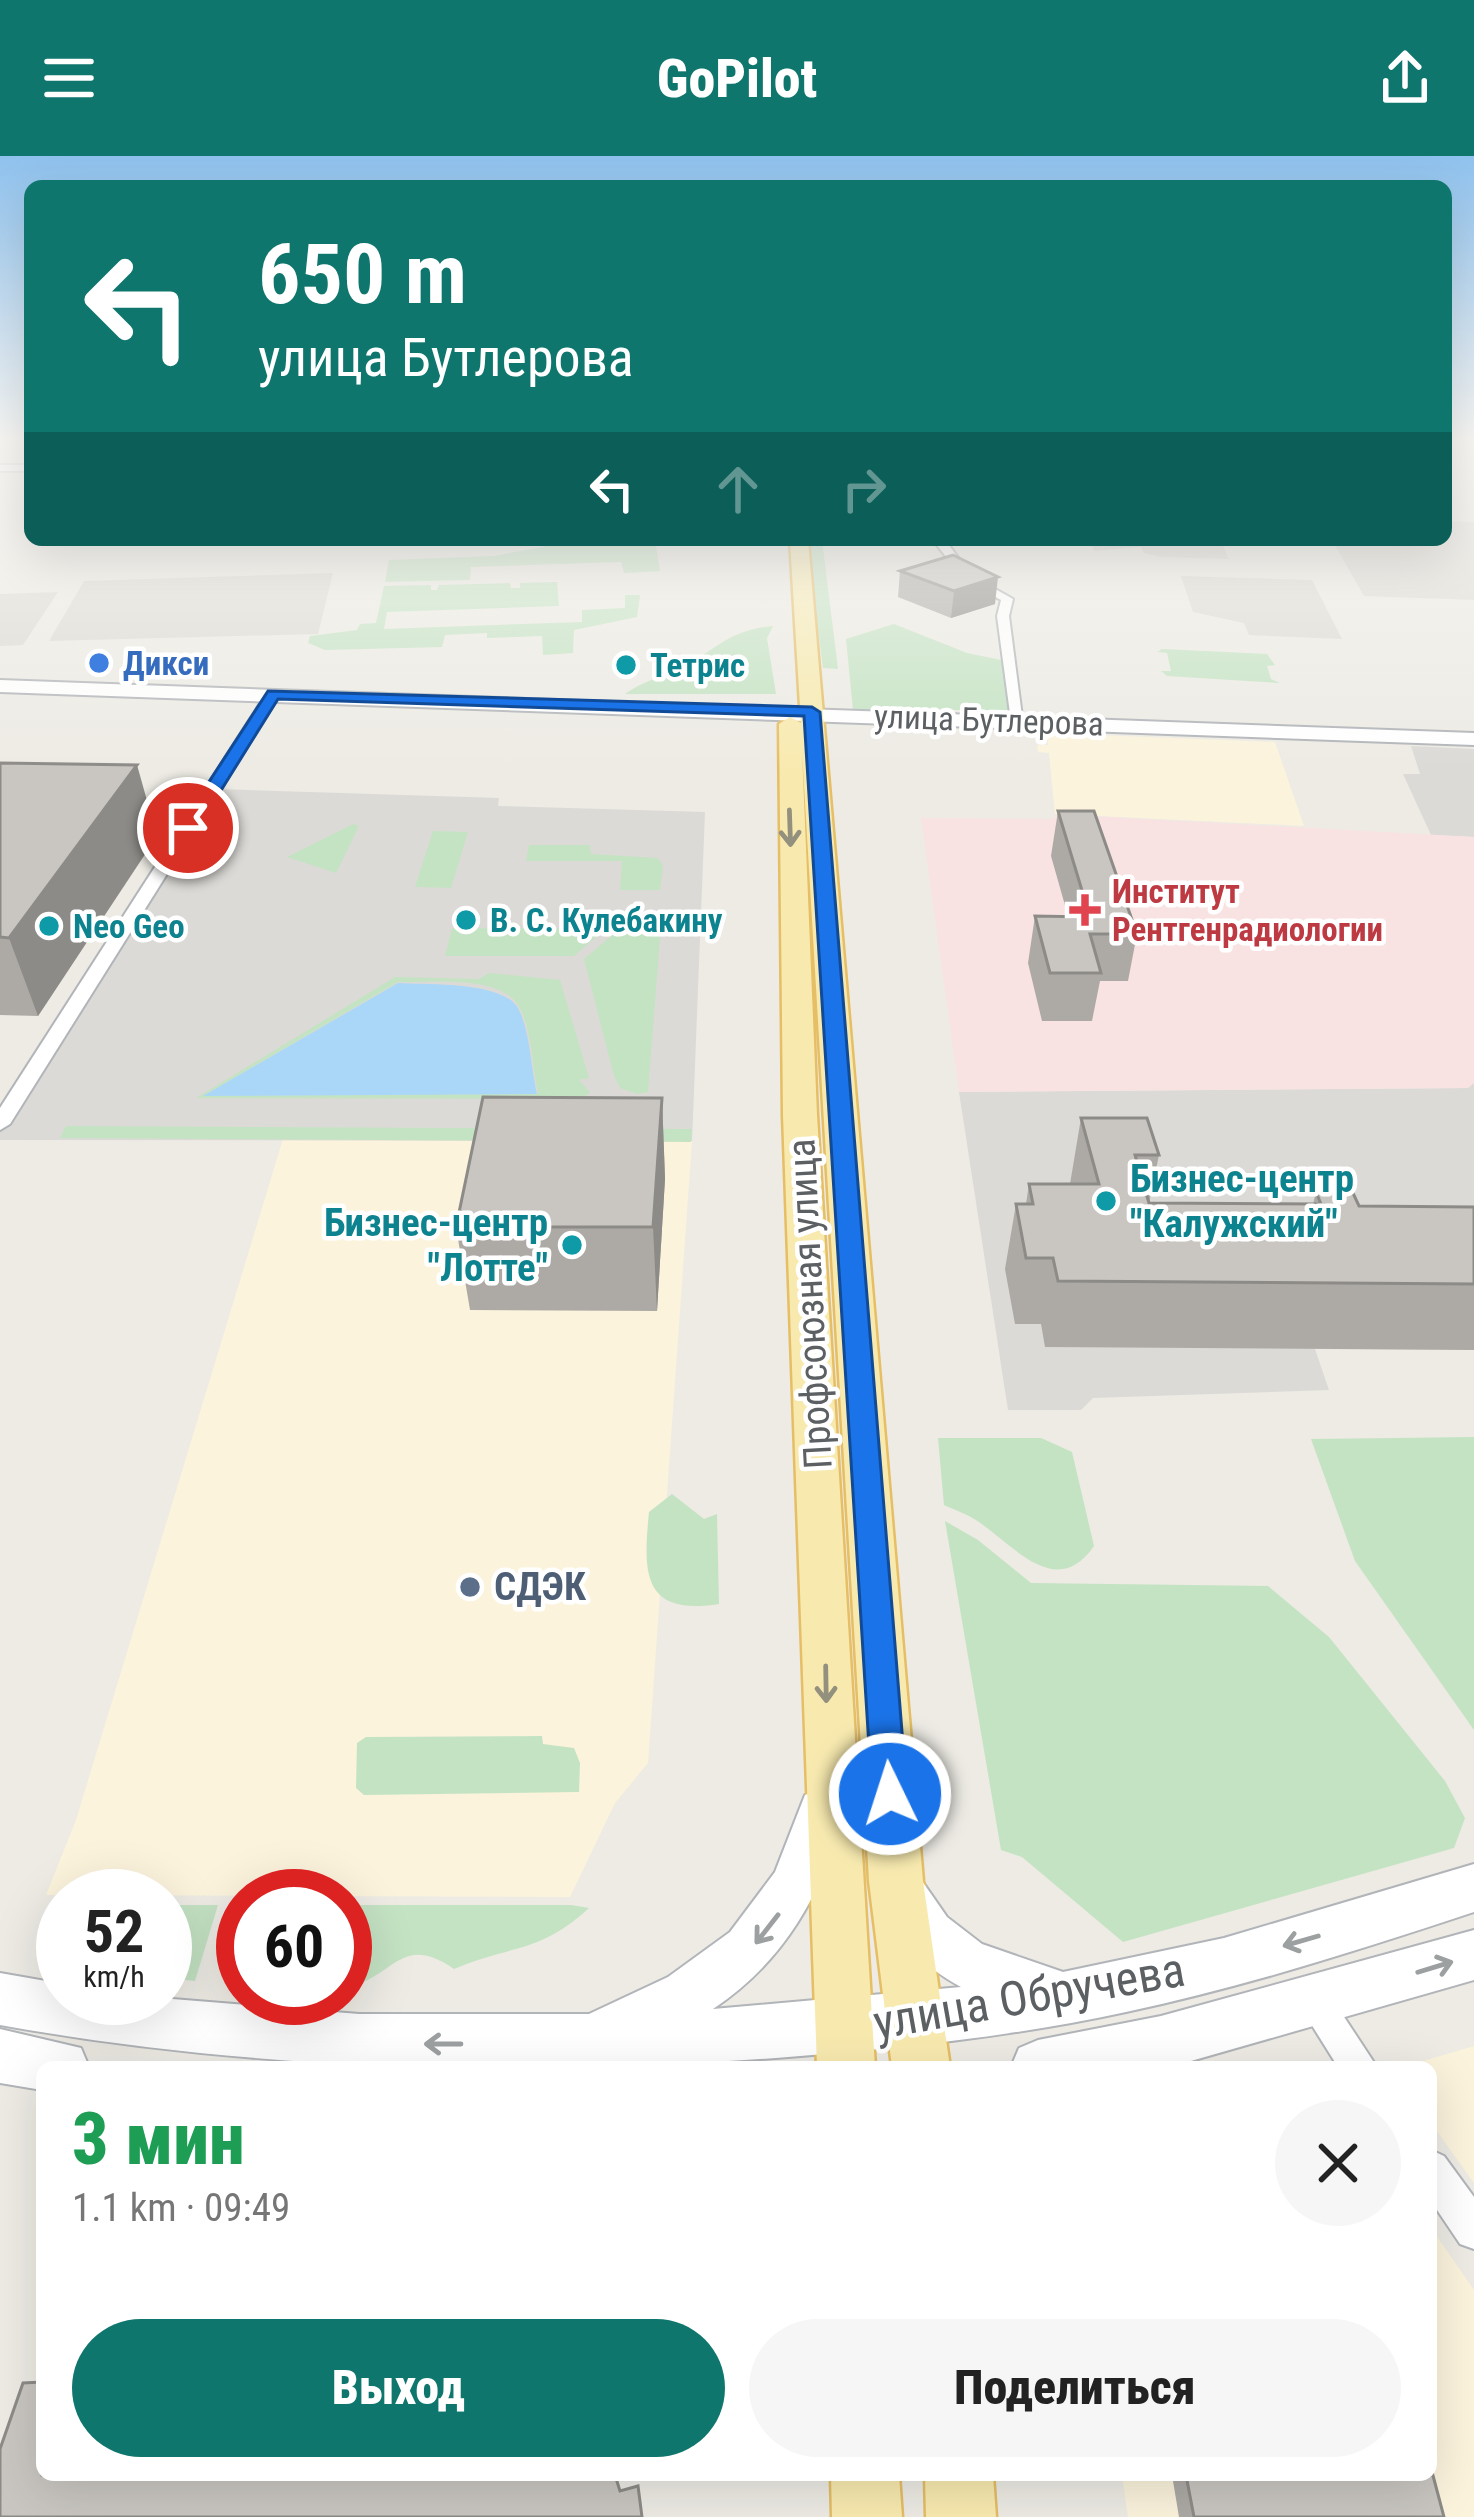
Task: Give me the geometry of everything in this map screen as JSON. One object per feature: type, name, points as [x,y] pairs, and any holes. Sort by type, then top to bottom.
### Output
[{"type":"main road","name":"Профсоюзная улица","points":[[779,549],[801,712],[896,1881],[918,2044]]},
{"type":"main road","name":"Профсоюзная улица","points":[[799,549],[800,1095],[844,2047]]},
{"type":"main road","points":[[865,2481],[867,2517]]},
{"type":"main road","points":[[959,2481],[962,2517]]},
{"type":"street","points":[[946,549],[968,578],[1006,598],[1003,616],[1018,721]]},
{"type":"street","name":"улица Бутлерова","points":[[0,686],[1474,739]]},
{"type":"street","points":[[0,1124],[273,694]]},
{"type":"street","points":[[560,2045],[656,2012],[732,1967],[763,1936],[795,1890],[814,1844],[829,1784]]},
{"type":"street","points":[[896,1881],[912,1915],[968,1965],[1006,1984],[1075,1997]]},
{"type":"street","name":"улица Обручева","points":[[0,1999],[203,2030],[393,2044],[918,2044],[1075,1997],[1288,1945],[1474,1888]]},
{"type":"street","name":"улица Обручева","points":[[1080,2061],[1316,2003],[1474,1955]]},
{"type":"street","points":[[1316,2003],[1355,2061]]},
{"type":"street","points":[[0,2056],[36,2062]]},
{"type":"street","points":[[1437,2178],[1474,2230]]},
{"type":"shaded area","points":[[1142,549],[1224,549],[1229,559],[1160,557]]},
{"type":"shaded area","points":[[1337,549],[1474,549],[1474,600],[1364,596]]},
{"type":"shaded area","points":[[333,573],[318,634],[49,641],[84,581]]},
{"type":"shaded area","points":[[1181,576],[1312,580],[1342,639],[1249,635],[1244,623],[1193,612]]},
{"type":"shaded area","points":[[58,592],[23,645],[0,646],[0,594]]},
{"type":"shaded area","points":[[1047,733],[1275,742],[1304,826],[1055,814],[1049,753],[1038,752],[1037,745],[1048,745]]},
{"type":"shaded area","points":[[1411,746],[1474,749],[1474,837],[1431,835],[1403,774],[1420,774]]},
{"type":"shaded area","points":[[216,789],[499,798],[498,806],[705,812],[692,1141],[0,1140],[0,1131]]},
{"type":"shaded area","points":[[1055,814],[1474,837],[1474,1083],[1468,1088],[959,1092],[921,818],[1055,819]]},
{"type":"shaded area","points":[[1474,1083],[1474,1350],[1315,1349],[1329,1390],[1093,1398],[1081,1410],[1008,1410],[959,1092],[1467,1088]]},
{"type":"shaded area","points":[[283,1139],[692,1141],[648,1763],[615,1803],[570,1897],[372,1896],[372,1869],[216,1869],[216,1896],[192,1896],[192,1869],[56,1869],[76,1820]]},
{"type":"shaded area","points":[[1474,2046],[1474,2183],[1437,2131],[1437,2061],[1423,2061]]},
{"type":"shaded area","points":[[1437,2237],[1474,2290],[1474,2517],[1128,2517],[1123,2481],[1437,2481]]},
{"type":"green space","points":[[531,549],[656,549],[660,571],[624,573],[621,562],[471,567],[470,580],[385,582],[389,560],[493,556]]},
{"type":"green space","points":[[807,549],[823,549],[838,669],[823,668]]},
{"type":"green space","points":[[557,582],[559,606],[387,612],[384,629],[582,622],[582,610],[625,608],[625,595],[640,595],[637,617],[574,630],[573,653],[543,655],[542,636],[487,638],[487,633],[445,635],[442,647],[325,650],[308,643],[310,636],[376,623],[384,586],[431,585],[431,590],[437,590],[439,585],[510,583],[511,588],[520,588],[520,583]]},
{"type":"green space","points":[[894,624],[967,653],[1006,661],[1011,710],[853,710],[846,639]]},
{"type":"green space","points":[[773,626],[767,638],[776,694],[625,694],[683,668],[740,633]]},
{"type":"green space","points":[[1157,652],[1267,654],[1275,665],[1267,666],[1271,679],[1280,683],[1167,676],[1161,671],[1171,671],[1167,653]]},
{"type":"green space","points":[[353,824],[359,826],[336,873],[287,857]]},
{"type":"green space","points":[[433,831],[468,832],[451,888],[415,887]]},
{"type":"green space","points":[[529,845],[590,845],[591,854],[658,858],[663,866],[660,890],[620,890],[622,861],[526,861]]},
{"type":"green space","points":[[623,926],[661,926],[648,1092],[637,1094],[620,1088],[614,1076],[584,959]]},
{"type":"green space","points":[[452,928],[605,929],[574,956],[445,956]]},
{"type":"green space","points":[[489,973],[560,980],[589,1078],[579,1080],[590,1092],[582,1099],[196,1098],[395,977],[479,979]],"holes":[[[398,982],[481,985],[510,996],[527,1026],[538,1093],[203,1096]]]},
{"type":"green space","points":[[66,1126],[692,1129],[691,1142],[60,1138]]},
{"type":"green space","points":[[1474,1437],[1474,1730],[1355,1561],[1311,1439]]},
{"type":"green space","points":[[938,1438],[1041,1438],[1072,1452],[1094,1546],[1080,1561],[1065,1569],[1051,1569],[1021,1555],[975,1519],[944,1505]]},
{"type":"green space","points":[[672,1494],[704,1519],[717,1514],[719,1604],[675,1603],[653,1585],[647,1554],[649,1512]]},
{"type":"green space","points":[[945,1521],[978,1540],[1031,1583],[1268,1586],[1329,1637],[1445,1781],[1465,1818],[1454,1848],[1123,1942],[1022,1857],[1001,1850]]},
{"type":"green space","points":[[542,1736],[543,1744],[574,1748],[580,1763],[579,1792],[364,1795],[356,1788],[357,1743],[366,1737]]},
{"type":"green space","points":[[192,1905],[216,1905],[216,1912],[195,1981]]},
{"type":"green space","points":[[372,1905],[589,1908],[555,1933],[454,1969],[436,1959],[409,1956],[372,1978]]},
{"type":"water","points":[[398,983],[463,986],[509,999],[525,1027],[537,1094],[203,1096]]},
{"type":"building","points":[[953,555],[998,577],[954,591],[900,571]]},
{"type":"building","points":[[0,763],[137,765],[9,938],[0,937]]},
{"type":"building","points":[[1058,811],[1094,811],[1137,934],[1090,934],[1101,973],[1050,973],[1035,916],[1090,917]]},
{"type":"building","points":[[483,1097],[662,1098],[653,1227],[456,1227]]},
{"type":"building","points":[[1081,1118],[1147,1118],[1159,1155],[1135,1155],[1149,1203],[1321,1204],[1316,1192],[1353,1193],[1359,1206],[1474,1207],[1474,1284],[1058,1281],[1053,1258],[1026,1258],[1016,1204],[1033,1204],[1029,1184],[1099,1184]]},
{"type":"building","points":[[36,2382],[36,2481],[617,2481],[620,2491],[638,2486],[642,2517],[0,2517],[0,2449],[23,2383]]},
{"type":"building","points":[[1187,2481],[1434,2481],[1444,2517],[1194,2517]]},
{"type":"place","name":"Дикси","points":[[99,663]]},
{"type":"place","name":"Тетрис","points":[[626,665]]},
{"type":"place","name":"Институт Рентгенрадиологии","points":[[1085,910]]},
{"type":"place","name":"В. С. Кулебакину","points":[[466,920]]},
{"type":"place","name":"Neo Geo","points":[[49,926]]},
{"type":"place","name":"Бизнес-центр \"Калужский\"","points":[[1106,1201]]},
{"type":"place","name":"Бизнес-центр \"Лотте\"","points":[[572,1245]]},
{"type":"place","name":"СДЭК","points":[[470,1587]]},
{"type":"route","points":[[188,828],[273,694],[812,712],[890,1794]]}]
